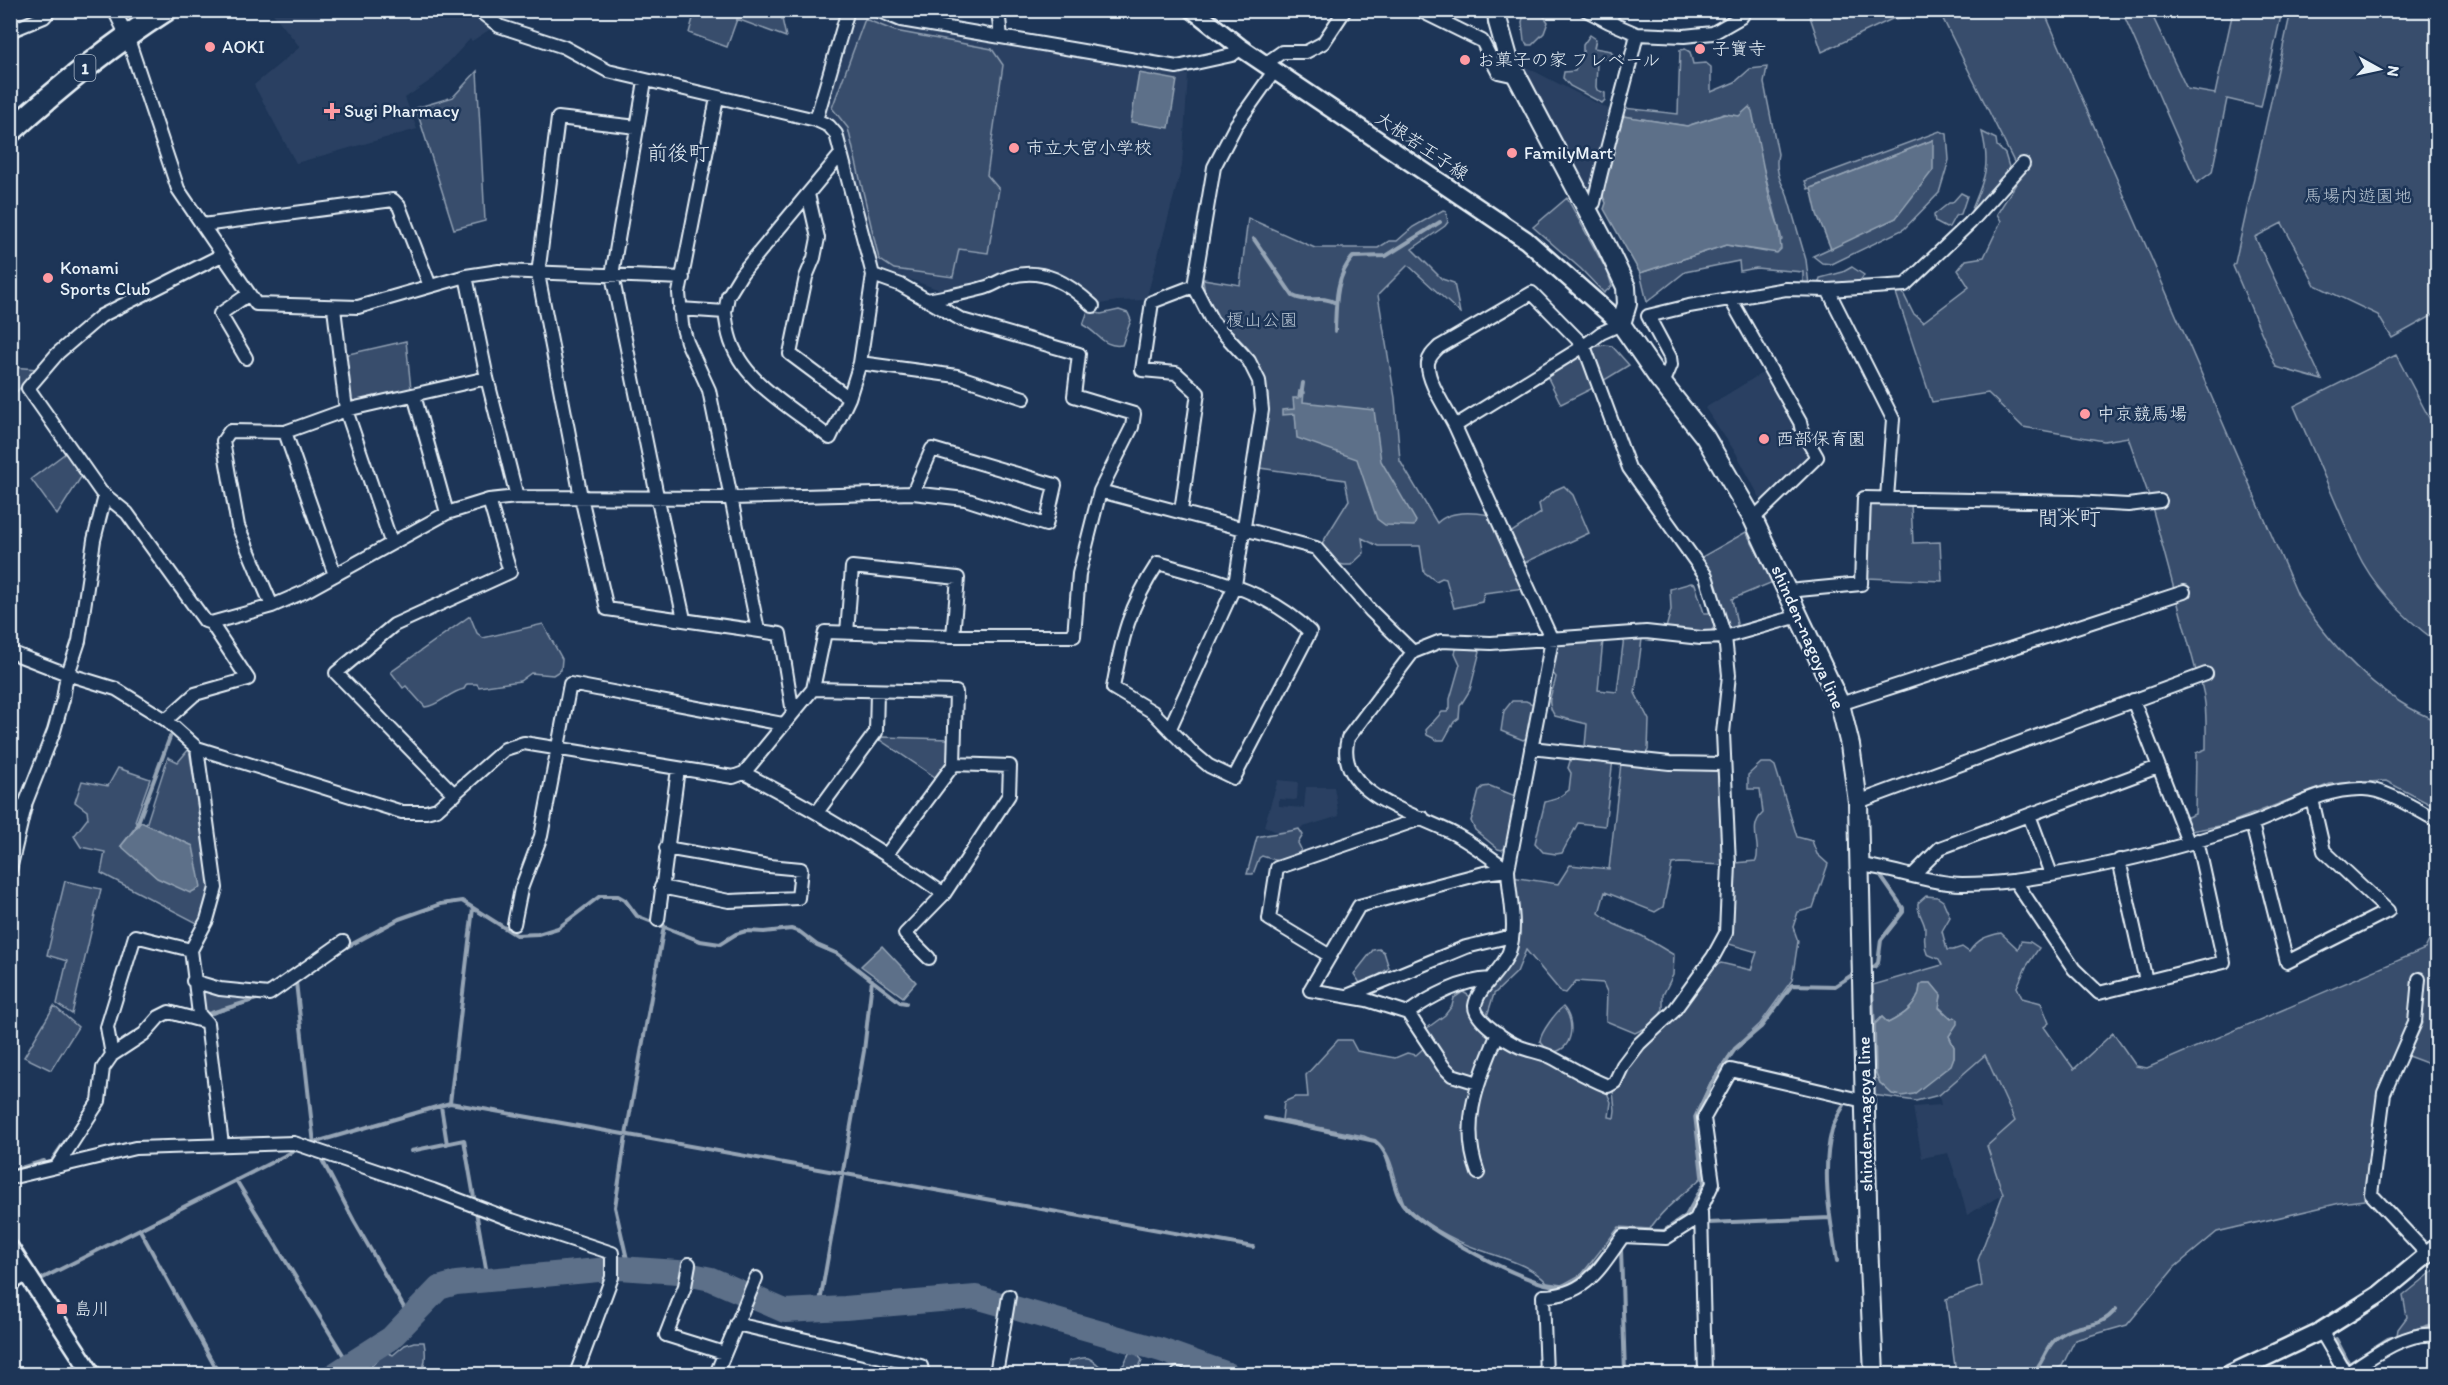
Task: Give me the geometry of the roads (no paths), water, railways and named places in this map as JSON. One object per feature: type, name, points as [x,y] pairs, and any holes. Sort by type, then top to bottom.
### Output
[{"type":"highway","name":"1","points":[[10,132],[47,98],[127,36],[166,10]]},
{"type":"main road","points":[[1497,10],[1509,61],[1626,287],[1627,304],[1621,324]]},
{"type":"main road","name":"shinden-nagoya line","points":[[1621,324],[1663,384],[1705,437],[1753,519],[1840,704],[1850,745],[1858,802],[1864,1101],[1874,1374]]},
{"type":"street","points":[[10,31],[44,17],[50,10]]},
{"type":"street","points":[[114,10],[127,36],[178,189],[256,304],[358,307],[466,276],[499,271],[682,278]]},
{"type":"street","points":[[478,10],[499,26],[564,47],[608,71],[816,120],[829,126],[836,134],[873,275],[860,363],[849,398],[831,438],[761,386],[747,369],[729,335],[725,312],[728,296],[737,279],[841,154]]},
{"type":"street","points":[[816,120],[848,10]]},
{"type":"street","points":[[877,10],[901,20],[1177,67],[1232,55],[1241,48]]},
{"type":"street","points":[[998,10],[1001,37]]},
{"type":"street","name":"大根若王子線","points":[[1193,10],[1241,48],[1526,240],[1621,324]]},
{"type":"street","points":[[1170,728],[1235,585],[1262,410],[1259,381],[1249,361],[1212,321],[1194,286],[1214,167],[1270,67],[1282,52],[1306,52],[1323,43],[1345,10]]},
{"type":"street","points":[[1419,10],[1482,41],[1498,72],[1516,76]]},
{"type":"street","points":[[1586,10],[1612,16],[1637,34],[1684,36],[1713,33],[1741,17],[1746,10]]},
{"type":"street","points":[[1586,208],[1593,203],[1606,147],[1623,95],[1637,34]]},
{"type":"street","points":[[645,81],[612,274],[684,619]]},
{"type":"street","points":[[717,98],[682,278],[680,309],[687,342],[709,390],[758,630]]},
{"type":"street","points":[[638,127],[558,118],[538,274],[581,497],[607,609],[780,634],[793,712]]},
{"type":"street","points":[[1663,384],[1671,365],[1670,357],[1648,316],[1689,306],[1786,289],[1828,290],[1905,285],[1970,223],[2023,164]]},
{"type":"street","points":[[808,194],[818,238],[814,258],[806,277],[790,354],[849,398]]},
{"type":"street","points":[[204,225],[393,200],[399,206],[430,286]]},
{"type":"street","points":[[222,255],[101,316],[58,353],[28,388],[105,496],[127,513],[205,621],[211,623],[272,606],[335,575],[447,513],[489,500],[517,497],[732,498],[913,493],[964,499],[1046,525],[1055,485],[932,449],[913,493]]},
{"type":"street","points":[[927,300],[986,287],[1010,277],[1029,274],[1052,278],[1072,287],[1093,306]]},
{"type":"street","points":[[10,652],[67,674],[116,689],[166,720],[196,748],[402,812],[426,812],[437,809],[505,749],[524,743],[733,777],[744,773],[813,689],[825,632],[953,636],[1074,636],[1079,574],[1100,491],[1132,427],[1134,414],[1074,396],[1079,354],[962,320],[901,285],[873,275]]},
{"type":"street","points":[[466,276],[487,378],[517,497]]},
{"type":"street","points":[[1181,511],[1198,393],[1176,373],[1142,370],[1152,302],[1194,286]]},
{"type":"street","points":[[1828,290],[1893,419],[1887,498]]},
{"type":"street","points":[[246,358],[220,314],[249,294]]},
{"type":"street","points":[[1532,294],[1584,346],[1629,468],[1706,576],[1725,637],[1729,675],[1723,734],[1729,864],[1726,933],[1713,957],[1673,1012],[1635,1049],[1614,1082],[1608,1086],[1549,1056],[1511,1043],[1478,1017],[1475,1008],[1477,998],[1509,953],[1513,916],[1509,896],[1508,870],[1552,640],[1455,426],[1429,375],[1428,363],[1431,355],[1439,347],[1532,294]]},
{"type":"street","points":[[1731,300],[1800,422],[1802,431],[1817,457],[1753,519]]},
{"type":"street","points":[[334,308],[346,410],[391,542]]},
{"type":"street","points":[[680,309],[725,312]]},
{"type":"street","points":[[1455,426],[1584,346],[1601,333],[1621,324]]},
{"type":"street","points":[[860,363],[957,376],[1024,398]]},
{"type":"street","points":[[272,606],[238,526],[223,441],[230,431],[285,432],[346,410],[487,378]]},
{"type":"street","points":[[414,395],[447,513]]},
{"type":"street","points":[[285,432],[335,575]]},
{"type":"street","points":[[1100,491],[1316,548],[1371,611],[1413,652]]},
{"type":"street","points":[[10,870],[25,808],[54,731],[67,674],[79,641],[94,540],[105,496]]},
{"type":"street","points":[[1788,591],[1861,584],[1864,498],[2128,505],[2160,501]]},
{"type":"street","points":[[454,795],[336,673],[394,625],[510,572],[489,500]]},
{"type":"street","points":[[1158,563],[1235,585],[1267,600],[1298,620],[1310,632],[1234,778],[1209,766],[1153,712],[1113,688],[1121,640],[1138,592],[1158,563]]},
{"type":"street","points":[[847,633],[852,567],[958,578],[953,636]]},
{"type":"street","points":[[1840,704],[2184,592]]},
{"type":"street","points":[[1508,870],[1459,836],[1423,818],[1380,801],[1355,779],[1345,750],[1348,738],[1413,652],[1441,640],[1491,643],[1646,632],[1701,638],[1725,637],[1799,616]]},
{"type":"street","points":[[166,720],[195,694],[248,679],[211,623]]},
{"type":"street","points":[[1858,802],[2206,674]]},
{"type":"street","points":[[514,924],[521,889],[541,836],[570,684],[783,724]]},
{"type":"street","points":[[813,689],[956,692],[954,764],[887,854]]},
{"type":"street","points":[[818,811],[876,732],[877,692]]},
{"type":"street","points":[[2015,880],[2074,969],[2099,993],[2224,962],[2193,841],[2158,767],[2133,700]]},
{"type":"street","points":[[196,748],[216,888],[207,920],[190,950],[199,1014],[207,1023],[222,1145]]},
{"type":"street","points":[[1531,748],[1670,763],[1724,764]]},
{"type":"street","points":[[929,958],[905,934],[944,894],[1009,795],[1010,766],[954,764]]},
{"type":"street","points":[[1912,876],[1940,848],[2158,767]]},
{"type":"street","points":[[658,920],[678,769]]},
{"type":"street","points":[[744,773],[818,811],[887,854],[944,894]]},
{"type":"street","points":[[1860,865],[1961,884],[2015,880],[2120,860],[2193,841],[2252,824],[2312,799],[2346,790],[2365,789],[2396,799],[2438,821]]},
{"type":"street","points":[[2252,824],[2287,962],[2388,911],[2324,851],[2312,799]]},
{"type":"street","points":[[10,804],[25,808]]},
{"type":"street","points":[[2029,815],[2051,873]]},
{"type":"street","points":[[1330,956],[1269,919],[1277,868],[1423,818]]},
{"type":"street","points":[[661,887],[729,901],[798,898],[801,869],[769,866],[666,848]]},
{"type":"street","points":[[2120,860],[2145,981]]},
{"type":"street","points":[[1478,1083],[1452,1075],[1443,1066],[1408,1013],[1367,1000],[1310,990],[1359,906],[1484,873],[1508,870]]},
{"type":"street","points":[[112,1055],[107,1026],[135,936],[190,950]]},
{"type":"street","points":[[1347,996],[1467,947],[1512,936]]},
{"type":"street","points":[[193,981],[220,989],[272,999],[343,942]]},
{"type":"street","points":[[1408,1013],[1424,1001],[1441,993],[1480,980],[1491,979]]},
{"type":"street","points":[[2230,1374],[2321,1331],[2380,1294],[2433,1251],[2371,1194],[2384,1093],[2415,1022],[2419,979]]},
{"type":"street","points":[[57,1166],[99,1101],[103,1068],[112,1055],[144,1034],[159,1017],[169,1012],[207,1023]]},
{"type":"street","points":[[1478,1173],[1468,1140],[1478,1083],[1498,1033]]},
{"type":"street","points":[[1546,1374],[1543,1296],[1555,1296],[1575,1290],[1590,1281],[1623,1236],[1666,1238],[1696,1219],[1701,1212],[1713,1183],[1704,1118],[1731,1070],[1864,1101]]},
{"type":"street","points":[[10,1178],[135,1148],[273,1142],[305,1146],[433,1190],[512,1220],[612,1253],[612,1277],[576,1374]]},
{"type":"street","points":[[1701,1212],[1705,1374]]},
{"type":"street","points":[[10,1248],[92,1374]]},
{"type":"street","points":[[689,1264],[685,1286],[666,1335],[724,1353]]},
{"type":"street","points":[[10,1285],[27,1274]]},
{"type":"street","points":[[716,1374],[756,1278]]},
{"type":"street","points":[[996,1374],[1009,1296]]},
{"type":"street","points":[[736,1324],[921,1366],[923,1374]]},
{"type":"street","points":[[2321,1331],[2346,1374],[2389,1346],[2428,1334],[2438,1336]]},
{"type":"waterway","points":[[1335,331],[1336,302],[1340,282],[1353,257],[1386,256],[1440,222]]},
{"type":"waterway","points":[[1254,239],[1293,296],[1304,299],[1325,299],[1336,303]]},
{"type":"waterway","points":[[1301,396],[1303,383]]},
{"type":"waterway","points":[[137,825],[170,737]]},
{"type":"waterway","points":[[1874,967],[1878,963],[1881,940],[1903,912],[1903,908],[1882,878]]},
{"type":"waterway","points":[[343,949],[399,919],[441,904],[462,901],[516,935],[538,934],[558,928],[600,896],[618,896],[625,900],[637,916],[700,941],[720,944],[746,931],[791,929],[800,932],[817,945],[838,954],[900,1002],[906,1003]]},
{"type":"waterway","points":[[450,1103],[473,908]]},
{"type":"waterway","points":[[629,1268],[615,1207],[664,926]]},
{"type":"waterway","points":[[1265,1118],[1375,1141],[1385,1154],[1402,1203],[1412,1213],[1452,1241],[1477,1255],[1528,1278],[1548,1285],[1562,1286],[1571,1283],[1587,1271],[1621,1230],[1664,1231],[1686,1216],[1704,1184],[1696,1117],[1711,1084],[1735,1049],[1761,1027],[1792,985],[1835,986],[1852,975]]},
{"type":"waterway","points":[[819,1308],[864,1051],[872,980]]},
{"type":"waterway","points":[[296,982],[314,1144]]},
{"type":"waterway","points":[[208,1014],[263,997]]},
{"type":"waterway","points":[[73,1130],[92,1101]]},
{"type":"waterway","points":[[309,1144],[450,1103],[1253,1247]]},
{"type":"waterway","points":[[1837,1261],[1828,1195],[1827,1162],[1833,1127],[1844,1105]]},
{"type":"waterway","points":[[441,1106],[447,1144]]},
{"type":"waterway","points":[[53,1159],[66,1140]]},
{"type":"waterway","points":[[411,1151],[464,1140],[475,1203]]},
{"type":"waterway","points":[[43,1278],[300,1148]]},
{"type":"waterway","points":[[320,1156],[354,1221],[410,1318]]},
{"type":"waterway","points":[[14,1170],[44,1161]]},
{"type":"waterway","points":[[236,1180],[350,1366]]},
{"type":"waterway","points":[[476,1211],[488,1280]]},
{"type":"waterway","points":[[1708,1223],[1830,1218]]},
{"type":"waterway","points":[[140,1230],[219,1374]]},
{"type":"waterway","points":[[1621,1249],[1625,1374]]},
{"type":"waterway","points":[[335,1374],[391,1338],[439,1288],[456,1283],[620,1268],[678,1272],[711,1279],[785,1311],[976,1297],[1161,1350],[1228,1374]]},
{"type":"waterway","points":[[2032,1374],[2052,1342],[2062,1334],[2097,1323],[2110,1316],[2116,1309]]},
{"type":"waterway","points":[[2412,1331],[2438,1327]]},
{"type":"waterway","points":[[2336,1339],[2349,1364],[2388,1339],[2402,1335]]},
{"type":"place","name":"AOKI","points":[[210,47]]},
{"type":"place","name":"子寶寺","points":[[1700,49]]},
{"type":"place","name":"お菓子の家 フレベール","points":[[1465,60]]},
{"type":"place","name":"Sugi Pharmacy","points":[[332,111]]},
{"type":"place","name":"市立大宮小学校","points":[[1014,148]]},
{"type":"place","name":"FamilyMart","points":[[1512,153]]},
{"type":"place","name":"Konami Sports Club","points":[[48,278]]},
{"type":"place","name":"中京競馬場","points":[[2085,414]]},
{"type":"place","name":"西部保育園","points":[[1764,439]]},
{"type":"place","name":"島川","points":[[62,1309]]},
{"type":"district","name":"前後町","points":[[678,153]]},
{"type":"district","name":"間米町","points":[[2069,518]]},
{"type":"park label","name":"馬場内遊園地","points":[[2358,196]]},
{"type":"park label","name":"榎山公園","points":[[1262,320]]}]
